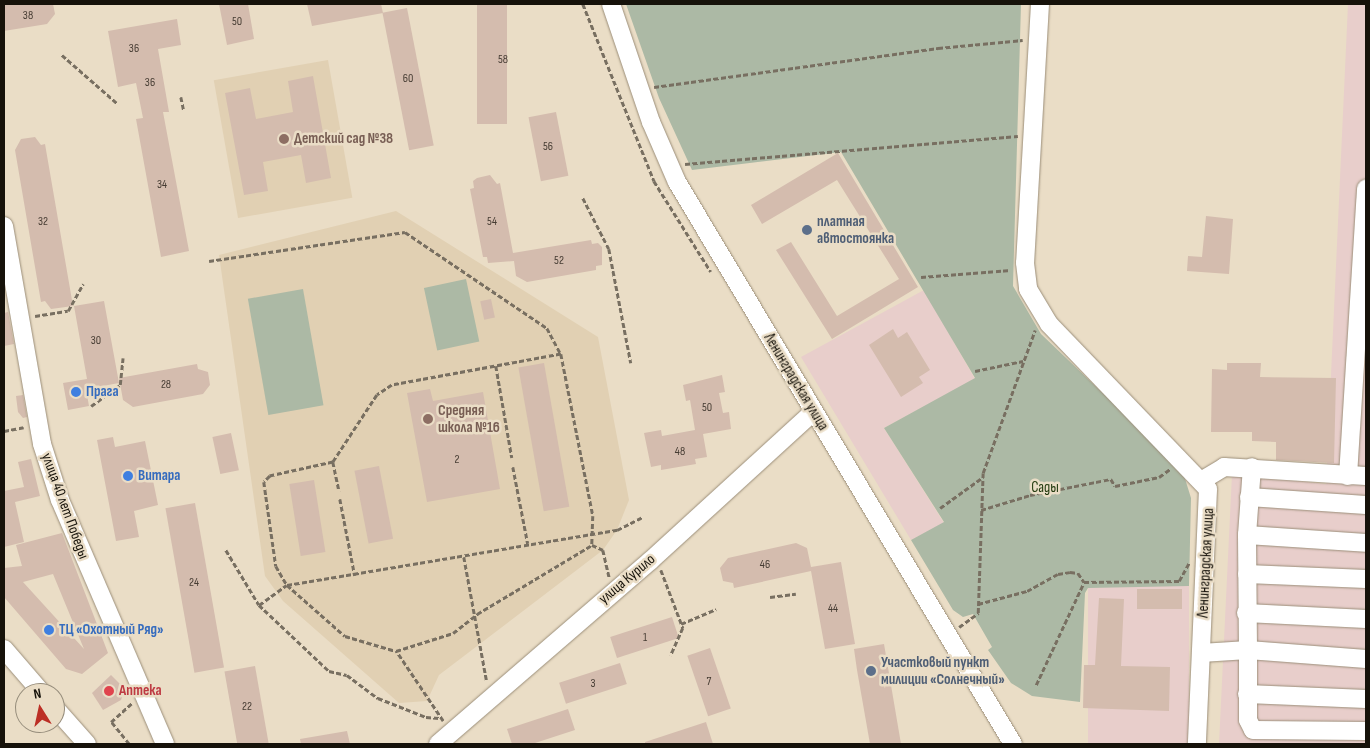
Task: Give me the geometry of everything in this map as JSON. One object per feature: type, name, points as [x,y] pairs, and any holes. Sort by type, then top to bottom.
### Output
[{"type":"street","name":"Ленинградская улица","points":[[611,4],[640,90],[669,167],[1013,744]]},
{"type":"street","name":"Ленинградская улица","points":[[1040,4],[1035,136],[1026,275],[1041,314],[1208,489],[1210,502],[1197,744]]},
{"type":"street","points":[[1348,476],[1366,189]]},
{"type":"street","name":"улица 40 лет Победы","points":[[4,226],[42,444],[60,500],[165,744]]},
{"type":"street","name":"улица Курило","points":[[438,744],[612,591],[656,556],[814,412]]},
{"type":"street","points":[[1201,481],[1224,467],[1252,467],[1366,476]]},
{"type":"street","points":[[1252,467],[1246,574],[1248,720],[1253,730],[1366,731]]},
{"type":"street","points":[[1249,497],[1366,505]]},
{"type":"street","points":[[1247,535],[1366,543]]},
{"type":"street","points":[[1246,574],[1366,579]]},
{"type":"street","points":[[1246,613],[1366,619]]},
{"type":"street","points":[[4,649],[33,683]]},
{"type":"street","points":[[1201,653],[1248,650],[1366,659]]},
{"type":"street","points":[[1248,694],[1366,699]]},
{"type":"street","points":[[65,719],[87,744]]},
{"type":"path","points":[[640,90],[938,48],[1038,39]]},
{"type":"path","points":[[62,55],[118,104]]},
{"type":"path","points":[[181,97],[184,111]]},
{"type":"path","points":[[669,167],[872,146],[1035,136]]},
{"type":"path","points":[[583,198],[609,249],[631,362]]},
{"type":"path","points":[[208,262],[406,232],[547,328],[561,354],[595,533],[592,545],[477,614],[452,633],[396,651],[345,636],[287,585],[276,566],[264,482],[270,476],[333,462],[377,395],[392,385],[561,354]]},
{"type":"path","points":[[921,278],[1005,269],[1026,275]]},
{"type":"path","points":[[21,319],[68,311],[83,284]]},
{"type":"path","points":[[946,632],[970,622],[978,614],[983,477],[1041,314]]},
{"type":"path","points":[[91,406],[120,385],[123,358]]},
{"type":"path","points":[[975,371],[1023,361]]},
{"type":"path","points":[[496,366],[512,458]]},
{"type":"path","points":[[981,510],[1030,495],[1111,479],[1115,486],[1159,477],[1182,461]]},
{"type":"path","points":[[333,462],[339,491]]},
{"type":"path","points":[[513,467],[528,544]]},
{"type":"path","points":[[940,508],[983,477]]},
{"type":"path","points":[[340,498],[355,576]]},
{"type":"path","points":[[259,604],[287,585],[355,576],[528,544],[618,530],[643,518]]},
{"type":"path","points":[[592,545],[603,550],[612,591]]},
{"type":"path","points":[[226,550],[259,604],[329,671],[348,675],[378,698],[426,717],[440,718]]},
{"type":"path","points":[[464,556],[477,614],[489,698]]},
{"type":"path","points":[[656,556],[681,624],[679,645],[671,654]]},
{"type":"path","points":[[1084,582],[1179,580],[1190,561]]},
{"type":"path","points":[[978,604],[1027,591],[1058,574],[1078,573],[1084,582]]},
{"type":"path","points":[[1036,685],[1084,582]]},
{"type":"path","points":[[770,597],[796,594]]},
{"type":"path","points":[[681,624],[716,609]]},
{"type":"path","points":[[396,651],[440,718],[452,731]]},
{"type":"path","points":[[129,744],[111,722],[133,702]]},
{"type":"shaded area","points":[[1348,4],[1366,4],[1366,744],[1219,744],[1232,474],[1326,484]]},
{"type":"shaded area","name":"Детский сад №38","points":[[328,60],[352,198],[238,218],[214,80]]},
{"type":"shaded area","name":"Средняя школа №16","points":[[396,211],[598,337],[629,500],[617,530],[603,550],[439,675],[427,701],[399,703],[283,601],[265,576],[219,255]]},
{"type":"shaded area","points":[[924,290],[975,379],[884,428],[944,523],[911,540],[801,357]]},
{"type":"shaded area","points":[[1088,586],[1189,586],[1189,744],[1088,744]]},
{"type":"green space","name":"Сады","points":[[626,4],[1021,4],[1013,286],[1041,334],[1182,469],[1191,498],[1189,586],[1088,588],[1085,593],[1080,702],[1032,696],[1011,683],[988,650],[992,647],[973,614],[963,617],[953,610],[911,540],[944,522],[884,428],[975,378],[841,152],[692,170],[659,98]]},
{"type":"green space","points":[[466,279],[479,342],[437,351],[424,288]]},
{"type":"green space","points":[[303,289],[323,405],[268,415],[248,299]]},
{"type":"building","points":[[4,4],[53,4],[55,14],[47,24],[4,31]]},
{"type":"building","points":[[219,4],[248,4],[254,39],[227,45]]},
{"type":"building","points":[[307,4],[381,4],[383,13],[312,26]]},
{"type":"building","points":[[477,4],[507,4],[507,124],[477,124]]},
{"type":"building","points":[[407,8],[434,145],[409,150],[382,13]]},
{"type":"building","points":[[177,19],[181,45],[158,49],[169,112],[163,112],[189,251],[161,257],[136,119],[143,118],[136,83],[118,87],[108,31]]},
{"type":"building","points":[[313,76],[331,178],[306,183],[301,155],[263,162],[268,191],[244,195],[225,93],[250,88],[256,119],[293,112],[288,81]]},
{"type":"building","points":[[556,112],[568,176],[541,181],[529,117]]},
{"type":"building","points":[[35,137],[41,145],[45,144],[73,306],[51,309],[45,301],[41,302],[15,150],[21,139]]},
{"type":"building","points":[[838,153],[918,287],[832,339],[776,250],[791,242],[837,316],[899,279],[837,180],[762,224],[751,205]]},
{"type":"building","points":[[490,175],[497,184],[500,183],[513,253],[591,240],[592,244],[598,243],[602,247],[602,265],[596,266],[596,270],[527,282],[516,276],[514,261],[488,263],[487,257],[483,257],[470,189],[474,188],[473,181],[477,178]]},
{"type":"building","points":[[1206,216],[1233,219],[1229,274],[1187,271],[1188,256],[1202,257]]},
{"type":"building","points":[[491,299],[495,318],[484,320],[480,301]]},
{"type":"building","points":[[104,301],[119,383],[86,389],[89,406],[68,410],[63,383],[87,379],[74,306]]},
{"type":"building","points":[[8,312],[14,344],[4,346],[4,313]]},
{"type":"building","points":[[893,329],[898,338],[907,332],[930,370],[919,377],[923,383],[901,397],[869,345]]},
{"type":"building","points":[[544,363],[569,507],[544,511],[518,368]]},
{"type":"building","points":[[1227,363],[1261,363],[1260,377],[1336,378],[1334,463],[1276,460],[1276,442],[1252,441],[1252,432],[1211,432],[1212,369],[1227,370]]},
{"type":"building","points":[[197,364],[198,369],[208,372],[210,385],[203,394],[133,407],[123,400],[119,378]]},
{"type":"building","points":[[722,375],[725,392],[719,393],[723,413],[729,412],[731,429],[703,434],[707,457],[695,459],[696,464],[661,470],[661,465],[651,467],[644,433],[661,430],[662,436],[695,430],[690,400],[686,401],[683,385]]},
{"type":"building","points":[[430,389],[433,401],[483,392],[500,489],[427,502],[407,393]]},
{"type":"building","points":[[23,395],[27,417],[23,418],[18,412],[16,396]]},
{"type":"building","points":[[231,433],[239,470],[220,474],[212,437]]},
{"type":"building","name":"Витара","points":[[113,437],[115,447],[145,441],[158,505],[134,511],[139,537],[116,541],[97,440]]},
{"type":"building","points":[[31,459],[40,496],[15,502],[24,542],[4,547],[4,491],[24,487],[18,462]]},
{"type":"building","points":[[379,466],[393,539],[369,543],[354,471]]},
{"type":"building","points":[[314,480],[325,552],[301,556],[289,484]]},
{"type":"building","points":[[195,503],[224,667],[194,673],[165,508]]},
{"type":"building","points":[[62,533],[108,653],[82,674],[66,669],[4,597],[4,568],[22,566],[16,545]],"holes":[[[53,574],[84,649],[23,582]]]},
{"type":"building","points":[[796,543],[807,548],[811,567],[841,562],[855,644],[825,649],[811,571],[734,588],[733,583],[723,581],[720,568],[728,558]]},
{"type":"building","points":[[1137,589],[1182,589],[1182,609],[1137,609]]},
{"type":"building","points":[[1099,598],[1124,599],[1121,666],[1170,667],[1169,711],[1083,708],[1084,665],[1095,665]]},
{"type":"building","points":[[672,617],[679,638],[617,658],[610,637]]},
{"type":"building","points":[[884,644],[901,744],[870,744],[857,670],[854,649]]},
{"type":"building","points":[[710,648],[731,709],[708,716],[687,656]]},
{"type":"building","points":[[620,663],[627,684],[566,704],[559,683]]},
{"type":"building","points":[[255,666],[269,744],[237,744],[224,671]]},
{"type":"building","name":"Аптека","points":[[111,675],[125,689],[121,700],[103,710],[92,693]]},
{"type":"building","points":[[568,709],[575,730],[532,744],[512,744],[507,729]]},
{"type":"building","points":[[706,722],[713,744],[645,744],[645,742]]},
{"type":"building","points":[[347,731],[350,744],[301,744],[300,739]]},
{"type":"place","name":"Детский сад №38","points":[[284,139]]},
{"type":"place","name":"платная автостоянка","points":[[807,230]]},
{"type":"place","name":"Прага","points":[[76,392]]},
{"type":"place","name":"Средняя школа №16","points":[[428,419]]},
{"type":"place","name":"Витара","points":[[128,476]]},
{"type":"place","name":"ТЦ «Охотный Ряд»","points":[[49,630]]},
{"type":"place","name":"Участковый пункт милиции «Солнечный»","points":[[871,671]]},
{"type":"place","name":"Аптека","points":[[109,691]]}]
